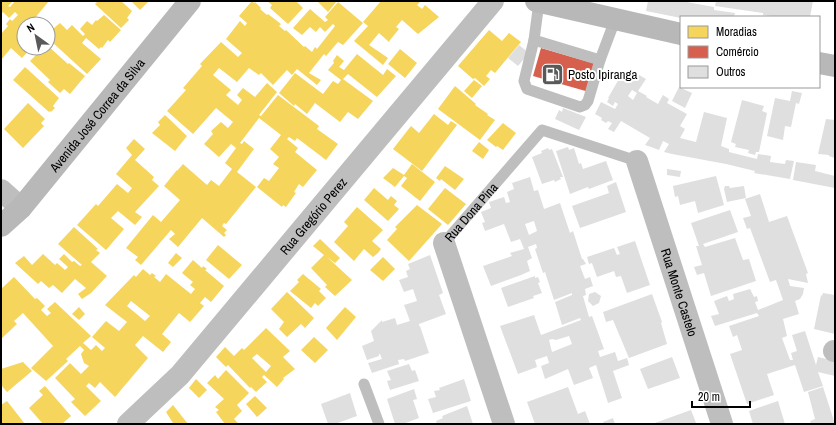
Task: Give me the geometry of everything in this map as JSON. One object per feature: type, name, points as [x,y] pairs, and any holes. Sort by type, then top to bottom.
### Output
[{"type":"street","name":"Avenida José Correa da Silva","points":[[1,226],[21,208],[190,1]]},
{"type":"street","name":"Rua Gregório Perez","points":[[128,424],[180,376],[493,1]]},
{"type":"street","points":[[538,1],[680,34]]},
{"type":"street","points":[[820,63],[835,66]]},
{"type":"street","name":"Rua Monte Castelo","points":[[637,161],[722,424]]},
{"type":"street","points":[[1,190],[21,208]]},
{"type":"street","name":"Rua Dona Pina","points":[[444,243],[504,424]]},
{"type":"lane","points":[[538,1],[534,40],[524,81],[527,89],[580,107],[585,105],[588,101],[600,60],[615,20]]},
{"type":"lane","points":[[534,40],[600,60]]},
{"type":"lane","name":"Rua Dona Pina","points":[[444,243],[542,130],[637,161]]},
{"type":"lane","points":[[364,384],[379,424]]},
{"type":"building: Moradias","points":[[1,1],[13,1],[8,6],[10,7],[15,1],[49,1],[37,16],[17,16],[18,15],[15,12],[9,18],[3,12],[1,14]]},
{"type":"building: Moradias","points":[[98,1],[121,1],[132,11],[127,18],[129,20],[121,28],[95,4]]},
{"type":"building: Moradias","points":[[131,1],[149,1],[140,10]]},
{"type":"building: Moradias","points":[[252,1],[254,3],[255,2],[267,15],[268,14],[281,24],[279,26],[312,52],[315,47],[317,49],[335,26],[333,24],[325,32],[320,27],[316,32],[310,27],[302,35],[293,28],[310,9],[325,22],[328,20],[325,17],[338,2],[363,23],[343,45],[338,42],[326,56],[324,54],[309,73],[321,80],[317,85],[297,69],[292,75],[287,70],[273,85],[261,73],[259,75],[249,68],[237,82],[219,68],[213,75],[231,90],[226,95],[238,105],[242,100],[237,95],[243,88],[255,97],[267,83],[277,92],[259,115],[261,116],[278,95],[319,126],[317,129],[338,144],[326,160],[297,138],[295,141],[289,137],[287,139],[298,148],[295,152],[317,170],[303,187],[299,184],[294,192],[296,193],[286,207],[283,205],[282,207],[257,187],[264,178],[269,181],[279,168],[273,164],[279,157],[270,149],[281,135],[259,118],[240,143],[242,144],[244,141],[254,149],[237,172],[256,187],[226,224],[224,223],[222,226],[227,230],[224,233],[226,235],[224,237],[202,218],[178,247],[169,239],[175,234],[171,230],[141,265],[135,260],[138,257],[126,248],[153,215],[161,222],[180,200],[164,186],[177,170],[183,164],[207,185],[211,180],[219,186],[232,169],[225,163],[236,148],[231,144],[219,157],[204,144],[213,134],[211,131],[221,122],[228,128],[233,122],[216,108],[193,134],[167,111],[186,90],[183,88],[202,66],[200,64],[221,42],[238,57],[242,53],[226,39],[240,21],[245,26],[247,23],[239,16]]},
{"type":"building: Moradias","points":[[267,1],[296,1],[303,8],[288,24],[270,8],[272,5]]},
{"type":"building: Moradias","points":[[317,1],[337,1],[328,12]]},
{"type":"building: Moradias","points":[[381,1],[419,1],[420,2],[417,5],[422,9],[425,5],[439,17],[418,34],[402,20],[396,27],[399,29],[389,42],[379,33],[369,45],[388,58],[383,65],[354,41],[368,26],[363,22]]},
{"type":"building: Moradias","points":[[104,15],[121,30],[110,42],[108,40],[102,48],[101,47],[99,49],[86,38],[82,43],[101,59],[87,74],[56,46],[56,26],[60,23],[67,30],[72,25],[83,36],[85,34],[80,29],[87,21],[92,25],[96,20],[97,21]]},
{"type":"building: Moradias","points":[[16,17],[16,53],[11,48],[1,60],[1,34],[8,26],[6,24],[10,19],[12,21]]},
{"type":"building: Moradias","points":[[489,30],[502,41],[509,33],[521,42],[495,73],[491,70],[486,76],[490,79],[484,86],[458,66]]},
{"type":"building: Moradias","points":[[400,49],[417,63],[405,78],[388,64]]},
{"type":"building: Moradias","points":[[56,53],[85,76],[70,94],[64,89],[60,93],[48,82],[50,80],[30,61],[35,56],[56,56]]},
{"type":"building: Moradias","points":[[357,54],[383,75],[387,69],[396,76],[377,97],[348,74],[343,79],[373,101],[358,119],[348,112],[340,122],[315,103],[307,114],[295,104],[294,106],[279,93],[295,73],[323,94],[333,81],[338,84],[341,80],[328,70],[334,63],[333,61],[337,55],[344,61],[339,67],[344,70]]},
{"type":"building: Moradias","points":[[25,67],[59,98],[53,106],[55,108],[51,112],[49,112],[13,80]]},
{"type":"building: Moradias","points":[[474,80],[482,86],[472,98],[464,91]]},
{"type":"building: Moradias","points":[[455,86],[476,104],[475,105],[495,120],[480,140],[438,109]]},
{"type":"building: Moradias","points":[[28,103],[45,119],[41,123],[44,126],[23,148],[4,129]]},
{"type":"building: Moradias","points":[[434,114],[448,125],[451,121],[457,125],[422,171],[393,149],[411,126],[419,133]]},
{"type":"building: Moradias","points":[[165,115],[187,136],[175,151],[152,133],[160,125],[158,122]]},
{"type":"building: Moradias","points":[[503,123],[516,133],[503,150],[487,140]]},
{"type":"building: Moradias","points":[[134,139],[145,149],[135,160],[154,177],[152,180],[159,186],[135,212],[142,217],[135,225],[118,211],[111,218],[124,229],[106,250],[77,225],[96,204],[98,206],[117,184],[128,193],[132,188],[116,174],[132,155],[126,148]]},
{"type":"building: Moradias","points":[[479,142],[489,150],[483,159],[472,151]]},
{"type":"building: Moradias","points":[[412,164],[435,182],[420,201],[401,186],[407,178],[404,176],[395,187],[383,178],[393,168],[404,175]]},
{"type":"building: Moradias","points":[[445,166],[464,179],[455,190],[441,179],[440,181],[436,178]]},
{"type":"building: Moradias","points":[[374,188],[388,200],[391,196],[397,201],[394,205],[399,209],[388,221],[364,200]]},
{"type":"building: Moradias","points":[[445,188],[466,204],[448,225],[428,209]]},
{"type":"building: Moradias","points":[[417,205],[442,224],[409,261],[387,240],[397,229],[395,227]]},
{"type":"building: Moradias","points":[[357,207],[383,230],[372,241],[381,249],[378,253],[373,257],[364,249],[354,261],[334,242],[348,226],[344,222]]},
{"type":"building: Moradias","points":[[74,227],[98,249],[96,250],[100,253],[91,262],[107,276],[91,293],[82,299],[78,294],[86,288],[75,279],[62,293],[53,285],[49,288],[41,281],[38,284],[15,263],[24,256],[32,265],[43,254],[55,265],[57,263],[65,270],[68,267],[59,259],[64,254],[72,262],[74,261],[80,266],[82,265],[58,244]]},
{"type":"building: Moradias","points":[[320,239],[340,258],[335,263],[327,257],[352,280],[335,296],[325,287],[327,285],[311,268],[324,255],[313,246]]},
{"type":"building: Moradias","points":[[218,245],[242,265],[229,279],[206,260]]},
{"type":"building: Moradias","points":[[176,253],[182,258],[173,267],[168,263]]},
{"type":"building: Moradias","points":[[383,257],[395,269],[383,281],[370,270]]},
{"type":"building: Moradias","points":[[193,260],[202,268],[203,266],[207,269],[205,270],[224,286],[211,302],[205,297],[200,303],[204,306],[190,322],[179,313],[162,334],[171,342],[163,352],[143,336],[135,345],[148,358],[115,397],[100,382],[95,388],[89,383],[86,386],[101,401],[85,416],[71,402],[75,399],[55,378],[70,363],[81,374],[89,366],[84,363],[81,354],[84,350],[80,346],[66,359],[68,361],[46,381],[31,368],[53,346],[23,313],[14,321],[17,324],[1,339],[1,289],[14,277],[35,299],[37,298],[45,306],[41,310],[47,316],[51,313],[47,309],[55,302],[91,336],[83,343],[91,350],[96,345],[102,351],[105,348],[92,337],[106,321],[119,331],[127,322],[105,305],[134,275],[136,277],[143,269],[150,275],[152,273],[156,276],[154,277],[160,282],[166,274],[191,294],[195,289],[190,285],[193,282],[182,273]],"holes":[[[131,301],[150,316],[145,321],[127,306]]]},
{"type":"building: Moradias","points":[[303,274],[321,289],[319,291],[326,298],[318,306],[315,303],[311,308],[290,291],[299,282],[297,280]]},
{"type":"building: Moradias","points":[[287,292],[314,318],[305,328],[301,324],[287,337],[279,329],[284,322],[271,309]]},
{"type":"building: Moradias","points":[[79,307],[85,314],[79,320],[72,314]]},
{"type":"building: Moradias","points":[[345,307],[356,317],[337,340],[326,328]]},
{"type":"building: Moradias","points":[[266,328],[290,351],[283,357],[295,369],[283,378],[284,379],[277,387],[264,375],[262,377],[267,382],[256,392],[251,387],[250,388],[228,365],[226,367],[216,357],[225,347],[234,356],[242,348],[244,350]],"holes":[[[257,354],[271,366],[266,372],[252,358]]]},
{"type":"building: Moradias","points":[[314,337],[328,350],[315,363],[301,350]]},
{"type":"building: Moradias","points":[[23,362],[32,371],[7,392],[2,386],[1,387],[1,369]]},
{"type":"building: Moradias","points":[[226,370],[249,393],[237,405],[242,411],[234,419],[239,424],[225,424],[216,412],[219,410],[215,407],[224,399],[207,383],[215,375],[218,379]]},
{"type":"building: Moradias","points":[[196,379],[207,390],[199,398],[189,388]]},
{"type":"building: Moradias","points":[[45,386],[71,416],[62,424],[43,424],[29,408],[43,395],[39,391]]},
{"type":"building: Moradias","points":[[255,396],[267,408],[257,417],[246,404]]},
{"type":"building: Moradias","points":[[7,401],[25,424],[2,424],[1,405]]},
{"type":"building: Moradias","points":[[173,405],[188,424],[172,424],[173,423],[166,412]]},
{"type":"building: Comércio","points":[[541,48],[596,64],[589,92],[533,76]]},
{"type":"building: Outros","points":[[648,1],[681,1],[714,7],[714,10],[735,13],[734,16],[680,16],[680,18],[646,11]]},
{"type":"building: Outros","points":[[716,1],[813,1],[810,16],[771,16],[763,15],[763,13],[715,6]]},
{"type":"building: Outros","points":[[519,45],[529,53],[518,66],[508,58]]},
{"type":"building: Outros","points":[[623,72],[636,80],[639,75],[646,79],[638,91],[658,104],[663,95],[669,99],[667,103],[687,114],[680,126],[685,129],[680,138],[696,142],[704,112],[727,118],[721,146],[729,149],[729,152],[757,159],[758,154],[771,156],[770,162],[785,164],[786,160],[794,161],[790,179],[754,173],[755,171],[726,164],[664,152],[669,144],[663,141],[659,150],[645,145],[650,138],[621,121],[614,132],[608,129],[612,123],[608,121],[606,123],[601,120],[602,118],[595,114],[601,102],[615,109],[618,104],[615,102],[613,106],[607,102]],"holes":[[[632,90],[637,93],[633,100],[628,96]]]},
{"type":"building: Outros","points":[[679,87],[692,93],[685,108],[672,101]]},
{"type":"building: Outros","points":[[792,91],[802,93],[799,104],[796,103],[791,127],[785,126],[783,140],[767,136],[775,98],[790,101]]},
{"type":"building: Outros","points":[[742,100],[764,106],[762,111],[767,113],[759,152],[756,152],[755,155],[748,153],[749,150],[735,147],[736,144],[731,142]]},
{"type":"building: Outros","points":[[563,108],[586,117],[579,130],[555,119],[559,110],[562,112]]},
{"type":"building: Outros","points":[[826,119],[835,120],[835,158],[829,155],[818,154]]},
{"type":"building: Outros","points":[[568,147],[569,150],[574,148],[579,164],[581,163],[583,169],[606,161],[613,180],[570,194],[556,151]]},
{"type":"building: Outros","points":[[548,148],[549,150],[552,149],[563,177],[560,177],[561,179],[555,182],[554,180],[542,184],[532,157],[542,153],[541,151]]},
{"type":"building: Outros","points":[[796,162],[816,165],[815,171],[835,176],[835,188],[793,180]]},
{"type":"building: Outros","points":[[667,169],[681,171],[680,177],[667,175]]},
{"type":"building: Outros","points":[[716,176],[724,205],[698,213],[695,201],[680,205],[678,196],[675,197],[673,186]]},
{"type":"building: Outros","points":[[530,177],[534,191],[538,190],[544,209],[560,203],[570,233],[573,231],[582,259],[586,264],[580,266],[585,279],[590,277],[593,286],[585,289],[586,295],[583,296],[589,317],[592,316],[604,349],[598,351],[600,357],[615,352],[618,361],[627,358],[629,365],[613,371],[622,398],[608,403],[596,365],[589,368],[593,378],[574,385],[568,369],[545,379],[541,366],[549,363],[547,356],[535,360],[537,367],[518,374],[500,326],[534,315],[541,335],[581,320],[580,318],[562,325],[555,302],[572,295],[572,293],[554,300],[545,272],[543,273],[535,249],[537,248],[536,244],[528,247],[532,258],[527,261],[530,271],[491,286],[483,266],[512,256],[510,253],[524,249],[520,239],[511,242],[504,224],[485,231],[482,223],[485,222],[481,212],[491,208],[489,202],[504,197],[506,203],[510,202],[507,192],[514,189],[512,183]],"holes":[[[534,221],[537,231],[529,235],[525,224]],[[569,336],[572,344],[552,352],[549,340],[556,340]]]},
{"type":"building: Outros","points":[[616,182],[626,212],[580,228],[572,206],[609,193],[607,186]]},
{"type":"building: Outros","points":[[725,186],[729,186],[730,188],[744,186],[746,198],[727,202],[724,189]]},
{"type":"building: Outros","points":[[760,194],[769,222],[787,216],[808,273],[806,274],[808,283],[788,279],[790,286],[804,288],[800,299],[795,301],[799,314],[783,319],[787,336],[782,338],[790,360],[793,360],[791,353],[797,351],[792,335],[805,331],[816,365],[818,357],[835,361],[835,376],[818,372],[823,386],[804,392],[795,365],[767,374],[774,395],[747,404],[730,354],[742,350],[737,335],[733,337],[729,326],[759,316],[757,313],[715,326],[711,316],[719,314],[714,301],[727,296],[729,301],[734,299],[733,294],[750,289],[754,297],[757,296],[758,301],[755,302],[758,310],[783,300],[776,280],[770,282],[750,228],[747,229],[743,218],[751,216],[745,199]]},
{"type":"building: Outros","points":[[730,210],[738,232],[703,244],[705,247],[735,238],[743,260],[749,259],[756,281],[711,296],[704,273],[697,275],[694,267],[702,265],[696,246],[699,246],[691,223]]},
{"type":"building: Outros","points":[[635,241],[650,285],[627,293],[621,276],[616,277],[614,271],[597,277],[592,263],[589,264],[587,257],[614,248],[617,255],[620,254],[617,247]]},
{"type":"building: Outros","points":[[430,255],[443,293],[439,295],[446,314],[419,324],[429,353],[405,361],[404,359],[398,360],[399,364],[372,373],[368,363],[382,359],[379,354],[379,356],[367,360],[362,346],[374,341],[371,331],[382,320],[382,322],[395,318],[397,325],[410,321],[404,305],[417,301],[413,289],[404,292],[399,280],[408,277],[406,271],[410,269],[408,264]]},
{"type":"building: Outros","points":[[535,276],[535,278],[538,277],[540,282],[538,283],[542,293],[533,296],[534,298],[508,307],[501,288]]},
{"type":"building: Outros","points":[[595,292],[601,296],[599,303],[593,306],[588,301],[589,294]]},
{"type":"building: Outros","points":[[823,293],[835,295],[835,334],[814,329],[821,295],[822,296]]},
{"type":"building: Outros","points":[[652,294],[662,322],[667,344],[629,358],[613,320],[606,322],[603,312]]},
{"type":"building: Outros","points":[[672,357],[680,378],[648,389],[640,369]]},
{"type":"building: Outros","points":[[409,364],[412,371],[415,370],[419,381],[390,390],[387,381],[391,380],[387,371]]},
{"type":"building: Outros","points":[[464,379],[471,401],[433,413],[428,399],[436,397],[434,391],[440,390],[439,388]]},
{"type":"building: Outros","points":[[568,387],[578,414],[585,411],[590,424],[535,424],[527,402]]},
{"type":"building: Outros","points":[[823,387],[835,424],[811,424],[810,421],[815,419],[808,392]]},
{"type":"building: Outros","points":[[414,389],[417,399],[413,400],[419,418],[403,424],[395,424],[387,399]]},
{"type":"building: Outros","points":[[350,393],[357,416],[335,424],[328,424],[321,404]]},
{"type":"building: Outros","points":[[778,401],[785,424],[753,424],[749,411]]},
{"type":"building: Outros","points":[[467,406],[473,424],[437,424],[436,421],[443,418],[442,416]]},
{"type":"building: Outros","points":[[691,410],[696,423],[652,424]]},
{"type":"building: Outros","points":[[613,418],[615,424],[604,424],[603,422]]},
{"type":"place","name":"Posto Ipiranga","points":[[553,74]]}]
